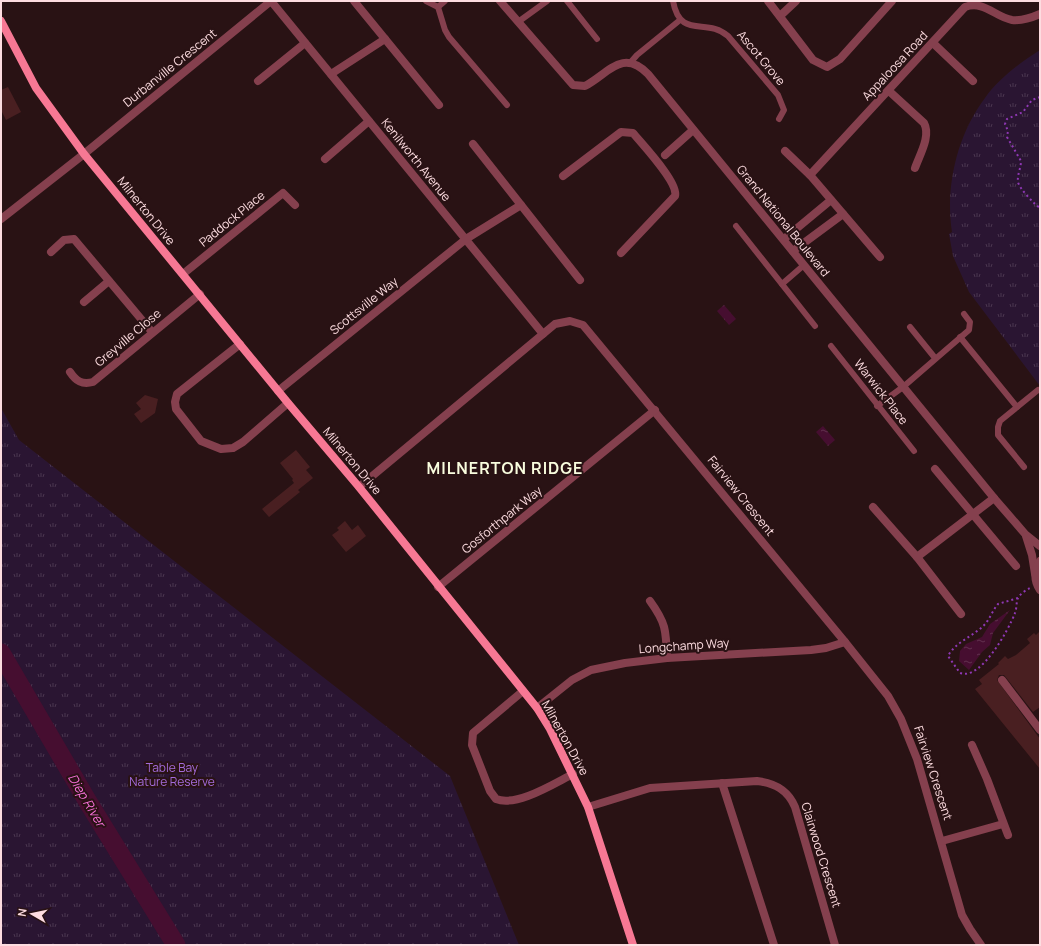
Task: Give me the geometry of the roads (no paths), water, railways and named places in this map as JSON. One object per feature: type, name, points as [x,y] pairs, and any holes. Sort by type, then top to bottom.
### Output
[{"type":"street","name":"Kenilworth Avenue","points":[[271,1],[543,334]]},
{"type":"street","name":"Durbanville Crescent","points":[[84,154],[271,1]]},
{"type":"street","points":[[354,1],[439,105]]},
{"type":"street","points":[[500,1],[573,85],[585,86],[609,68],[621,63],[630,63]]},
{"type":"street","points":[[768,1],[814,60],[827,67],[840,59],[892,1]]},
{"type":"street","points":[[780,16],[796,1]]},
{"type":"street","name":"Appaloosa Road","points":[[810,175],[965,7],[970,5],[987,7],[1010,20],[1029,18],[1040,14]]},
{"type":"street","name":"Milnerton Drive","points":[[1,21],[36,88],[84,154],[278,391],[359,487],[438,587],[537,708],[550,729],[588,806],[633,945]]},
{"type":"street","points":[[331,74],[385,39]]},
{"type":"street","points":[[258,81],[305,43]]},
{"type":"street","points":[[933,43],[973,81]]},
{"type":"street","name":"Grand National Boulevard","points":[[630,63],[640,66],[648,74],[994,498],[1026,535],[1040,546]]},
{"type":"street","points":[[889,91],[924,123],[926,127],[927,134],[915,168]]},
{"type":"street","points":[[325,160],[369,121]]},
{"type":"street","points":[[665,155],[694,130]]},
{"type":"street","points":[[563,176],[621,132],[633,133],[655,159],[675,188],[675,196],[621,253]]},
{"type":"street","points":[[473,144],[580,280]]},
{"type":"street","points":[[785,151],[810,175],[880,257]]},
{"type":"street","points":[[1,219],[84,154]]},
{"type":"street","name":"Paddock Place","points":[[183,274],[283,193],[295,205]]},
{"type":"street","points":[[784,239],[831,200]]},
{"type":"street","name":"Scottsville Way","points":[[278,391],[466,239],[521,205]]},
{"type":"street","points":[[793,251],[843,214]]},
{"type":"street","points":[[51,252],[64,240],[74,239],[152,332]]},
{"type":"street","points":[[84,302],[109,281]]},
{"type":"street","name":"Greyville Close","points":[[70,372],[76,380],[82,383],[94,382],[152,332],[200,294]]},
{"type":"street","name":"Fairview Crescent","points":[[359,487],[555,324],[570,321],[583,325],[655,410],[888,696],[901,719],[918,760],[942,841],[951,881],[962,915],[970,930],[981,945]]},
{"type":"street","points":[[240,344],[177,394],[175,402],[176,409],[201,441],[221,449],[233,448],[288,403]]},
{"type":"street","name":"Gosforthpark Way","points":[[438,587],[655,410]]},
{"type":"street","points":[[935,469],[1016,566]]},
{"type":"street","points":[[917,558],[994,498]]},
{"type":"street","points":[[873,507],[917,558],[961,614]]},
{"type":"street","name":"Grand National Boulevard","points":[[1026,535],[1032,555],[1038,587]]},
{"type":"street","points":[[1035,574],[1040,562]]},
{"type":"street","points":[[650,601],[662,618],[665,626],[667,658]]},
{"type":"street","name":"Longchamp Way","points":[[537,708],[584,672],[625,663],[667,658],[811,650],[826,648],[845,642]]},
{"type":"street","points":[[1002,680],[1040,730]]},
{"type":"street","points":[[523,691],[473,733],[472,745],[490,791],[496,798],[509,801],[539,791],[573,774]]},
{"type":"street","points":[[972,744],[987,779],[997,810],[1008,836]]},
{"type":"street","name":"Clairwood Crescent","points":[[588,806],[650,788],[768,782],[791,796],[835,945]]},
{"type":"street","points":[[722,784],[774,945]]},
{"type":"street","points":[[942,841],[1003,824]]},
{"type":"lane","points":[[426,1],[438,7],[449,38],[507,105]]},
{"type":"lane","points":[[438,7],[444,1]]},
{"type":"lane","points":[[518,22],[547,1]]},
{"type":"lane","points":[[566,1],[597,39]]},
{"type":"lane","points":[[630,63],[637,55],[680,20],[675,12],[673,1]]},
{"type":"lane","name":"Ascot Grove","points":[[680,20],[688,24],[722,31],[728,36],[778,95],[784,110],[779,120]]},
{"type":"lane","points":[[655,159],[665,155]]},
{"type":"lane","points":[[736,226],[815,326]]},
{"type":"lane","points":[[782,284],[804,265]]},
{"type":"lane","name":"Warwick Place","points":[[878,406],[903,387],[969,330],[970,322],[964,314]]},
{"type":"lane","points":[[910,327],[936,358]]},
{"type":"lane","points":[[960,337],[1017,407]]},
{"type":"lane","name":"Warwick Place","points":[[831,346],[914,451]]},
{"type":"lane","points":[[1024,467],[998,435],[998,427],[1000,421],[1038,390]]},
{"type":"water","points":[[724,305],[736,319],[729,325],[717,311]]},
{"type":"water","points":[[823,426],[835,440],[828,446],[816,432]]},
{"type":"water","points":[[1010,610],[993,633],[990,645],[982,652],[969,670],[959,661],[960,651],[966,644],[982,637],[990,624]]},
{"type":"waterway","name":"Diep River","points":[[1,653],[88,802],[176,945]]},
{"type":"district","name":"MILNERTON RIDGE","points":[[505,468]]},
{"type":"park label","name":"Table Bay Nature Reserve","points":[[172,775]]}]
